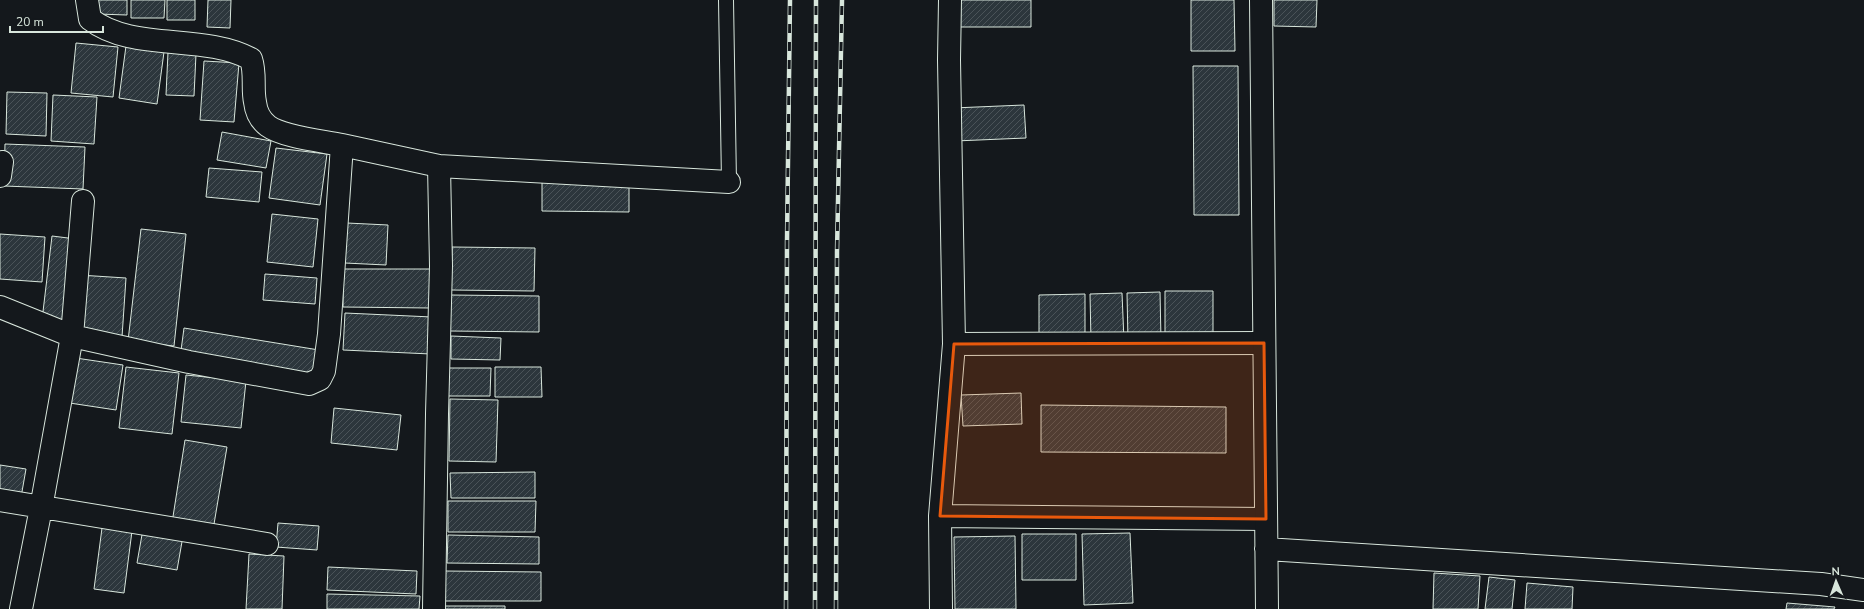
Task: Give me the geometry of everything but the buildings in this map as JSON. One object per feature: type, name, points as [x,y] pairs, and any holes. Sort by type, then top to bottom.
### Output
[{"type":"street","points":[[87,0],[90,20],[101,28],[137,38],[225,48],[251,59],[255,69],[254,96],[256,109],[260,119],[268,126],[283,133],[439,166],[729,182]]},
{"type":"street","points":[[941,609],[940,516],[954,344],[949,68],[950,0]]},
{"type":"street","points":[[1261,0],[1267,609]]},
{"type":"street","points":[[0,307],[72,336],[189,362],[309,384],[320,379],[324,371],[329,334],[342,145]]},
{"type":"street","points":[[434,609],[441,266],[439,166]]},
{"type":"street","points":[[20,609],[41,508],[72,336],[83,201]]},
{"type":"street","points":[[954,344],[1264,343]]},
{"type":"street","points":[[0,500],[41,508],[267,544]]},
{"type":"street","points":[[940,516],[1266,519]]},
{"type":"street","points":[[1266,549],[1821,584],[1864,590]]},
{"type":"lane","points":[[726,0],[729,182]]},
{"type":"highlighted area","points":[[1264,343],[1266,519],[940,516],[954,344]]},
{"type":"railway","points":[[786,609],[787,242],[790,0]]},
{"type":"railway","points":[[815,609],[816,0]]},
{"type":"railway","points":[[836,609],[837,252],[842,0]]}]
